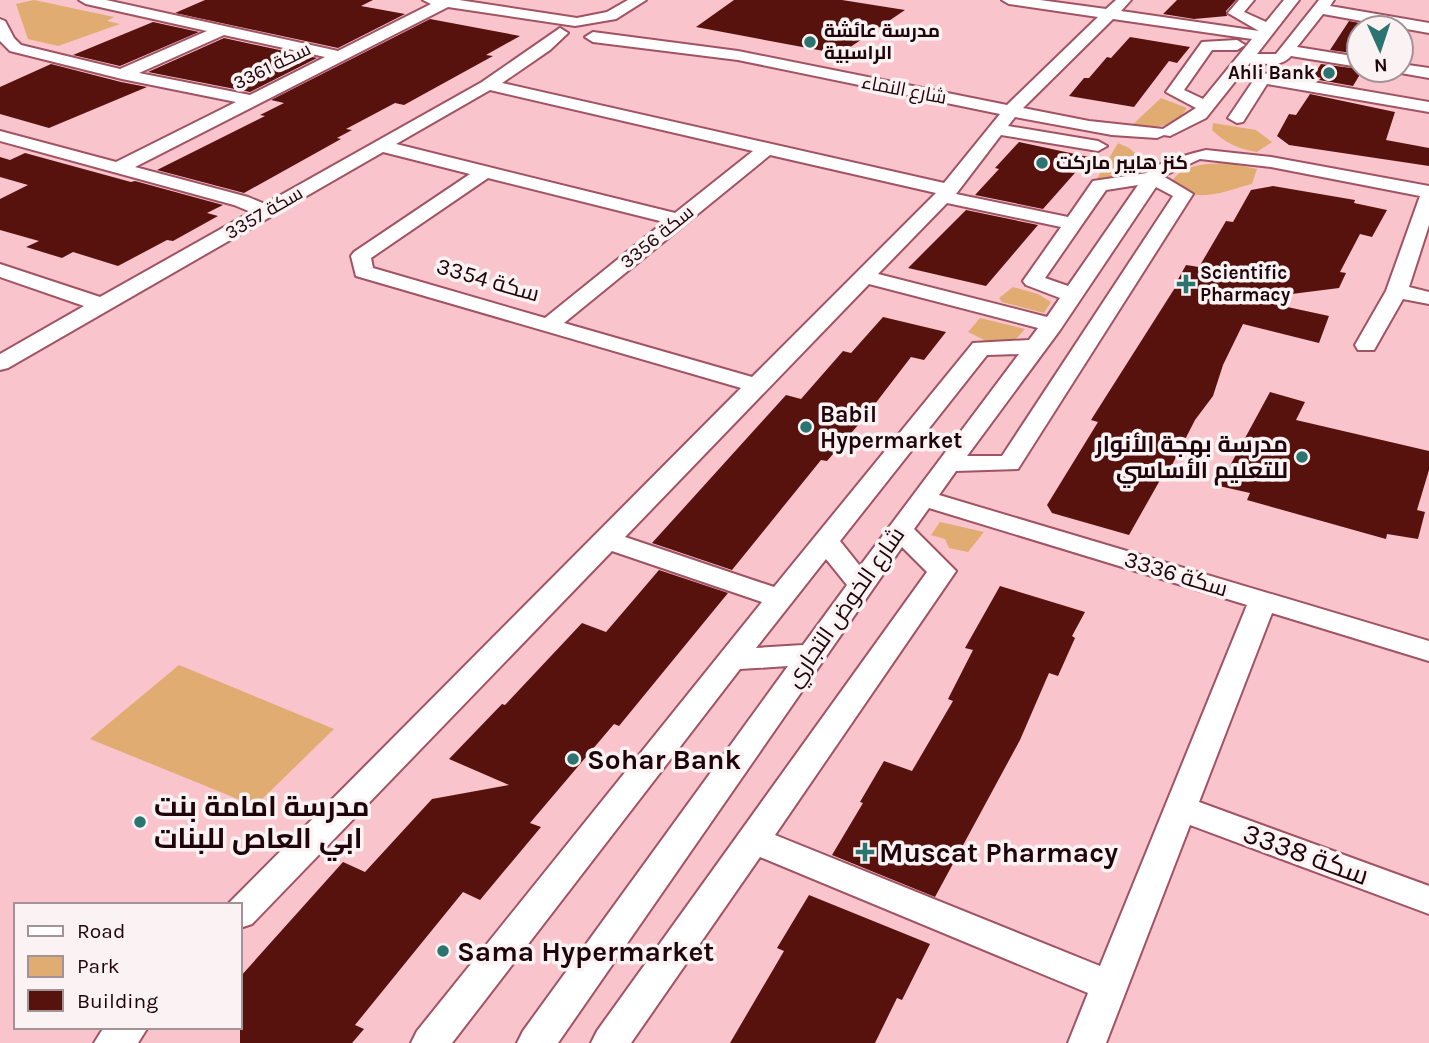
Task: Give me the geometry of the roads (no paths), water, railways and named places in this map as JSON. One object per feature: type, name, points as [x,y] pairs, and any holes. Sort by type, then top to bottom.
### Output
[{"type":"street","points":[[86,0],[341,56]]},
{"type":"street","points":[[485,9],[559,32],[589,38],[605,34],[610,23],[639,0]]},
{"type":"street","points":[[1009,0],[1115,8],[1256,42]]},
{"type":"street","points":[[1247,0],[1235,13],[1256,42],[1280,59],[1323,5],[1429,28]]},
{"type":"street","name":"شارع الخوض التجاري","points":[[536,1043],[811,654],[1072,295],[1156,152],[1203,110],[1292,0]]},
{"type":"street","points":[[438,1],[579,22],[610,23]]},
{"type":"street","name":"سكة 3361","points":[[118,168],[341,56],[438,1]]},
{"type":"street","points":[[242,912],[946,194],[1010,113],[1115,8]]},
{"type":"street","points":[[559,32],[563,25],[579,22]]},
{"type":"street","name":"شارع النماء","points":[[610,23],[678,47]]},
{"type":"street","points":[[0,24],[7,40],[16,48],[122,74],[250,100]]},
{"type":"street","points":[[122,74],[222,30]]},
{"type":"street","name":"سكة 3357","points":[[0,363],[488,85],[527,61],[559,32]]},
{"type":"street","name":"شارع النماء","points":[[589,38],[678,47],[1089,127],[1156,152]]},
{"type":"street","name":"سكة 3357","points":[[527,61],[589,38]]},
{"type":"street","points":[[1202,148],[1203,110],[1174,92],[1207,45],[1256,42]]},
{"type":"street","points":[[1286,50],[1345,60]]},
{"type":"street","points":[[1231,73],[1429,107]]},
{"type":"street","points":[[1237,118],[1264,78]]},
{"type":"street","points":[[488,85],[1073,224]]},
{"type":"street","points":[[1010,113],[1121,118]]},
{"type":"street","points":[[1010,113],[1098,146]]},
{"type":"street","points":[[0,136],[241,201],[266,212]]},
{"type":"street","points":[[381,146],[678,220]]},
{"type":"street","points":[[1156,152],[1202,148]]},
{"type":"street","points":[[1156,152],[1202,148]]},
{"type":"street","points":[[1072,295],[1033,281],[1100,185],[1156,152],[1202,148],[1429,194],[1397,291],[1366,345]]},
{"type":"street","name":"سكة 3356","points":[[549,325],[766,149]]},
{"type":"street","points":[[949,463],[1009,464],[1184,194],[1156,152]]},
{"type":"street","name":"سكة 3354","points":[[485,172],[361,256],[363,271],[758,386]]},
{"type":"street","points":[[0,270],[101,305]]},
{"type":"street","points":[[865,277],[1042,336]]},
{"type":"street","points":[[1397,291],[1429,298]]},
{"type":"street","points":[[430,1043],[780,598],[981,348],[1042,336]]},
{"type":"street","name":"سكة 3336","points":[[923,498],[1429,651]]},
{"type":"street","points":[[610,1043],[942,571],[900,530]]},
{"type":"street","points":[[606,540],[780,598]]},
{"type":"street","points":[[826,541],[861,585]]},
{"type":"street","points":[[1087,1043],[1263,600]]},
{"type":"street","points":[[732,660],[811,654]]},
{"type":"street","name":"سكة 3338","points":[[1182,809],[1429,900]]},
{"type":"street","points":[[753,840],[1110,986]]},
{"type":"street","points":[[113,1043],[127,1029]]},
{"type":"place","name":"مدرسة عائشة الراسبية","points":[[810,42]]},
{"type":"place","name":"Ahli Bank","points":[[1329,73]]},
{"type":"place","name":"كنز هايبر ماركت","points":[[1042,163]]},
{"type":"place","name":"Scientific Pharmacy","points":[[1186,284]]},
{"type":"place","name":"Babil Hypermarket","points":[[806,427]]},
{"type":"place","name":"مدرسة بهجة الأنوار للتعليم الأساسي","points":[[1302,457]]},
{"type":"place","name":"Sohar Bank","points":[[573,759]]},
{"type":"place","name":"مدرسة امامة بنت ابي العاص للبنات","points":[[140,822]]},
{"type":"place","name":"Muscat Pharmacy","points":[[865,852]]},
{"type":"place","name":"Sama Hypermarket","points":[[443,951]]}]
